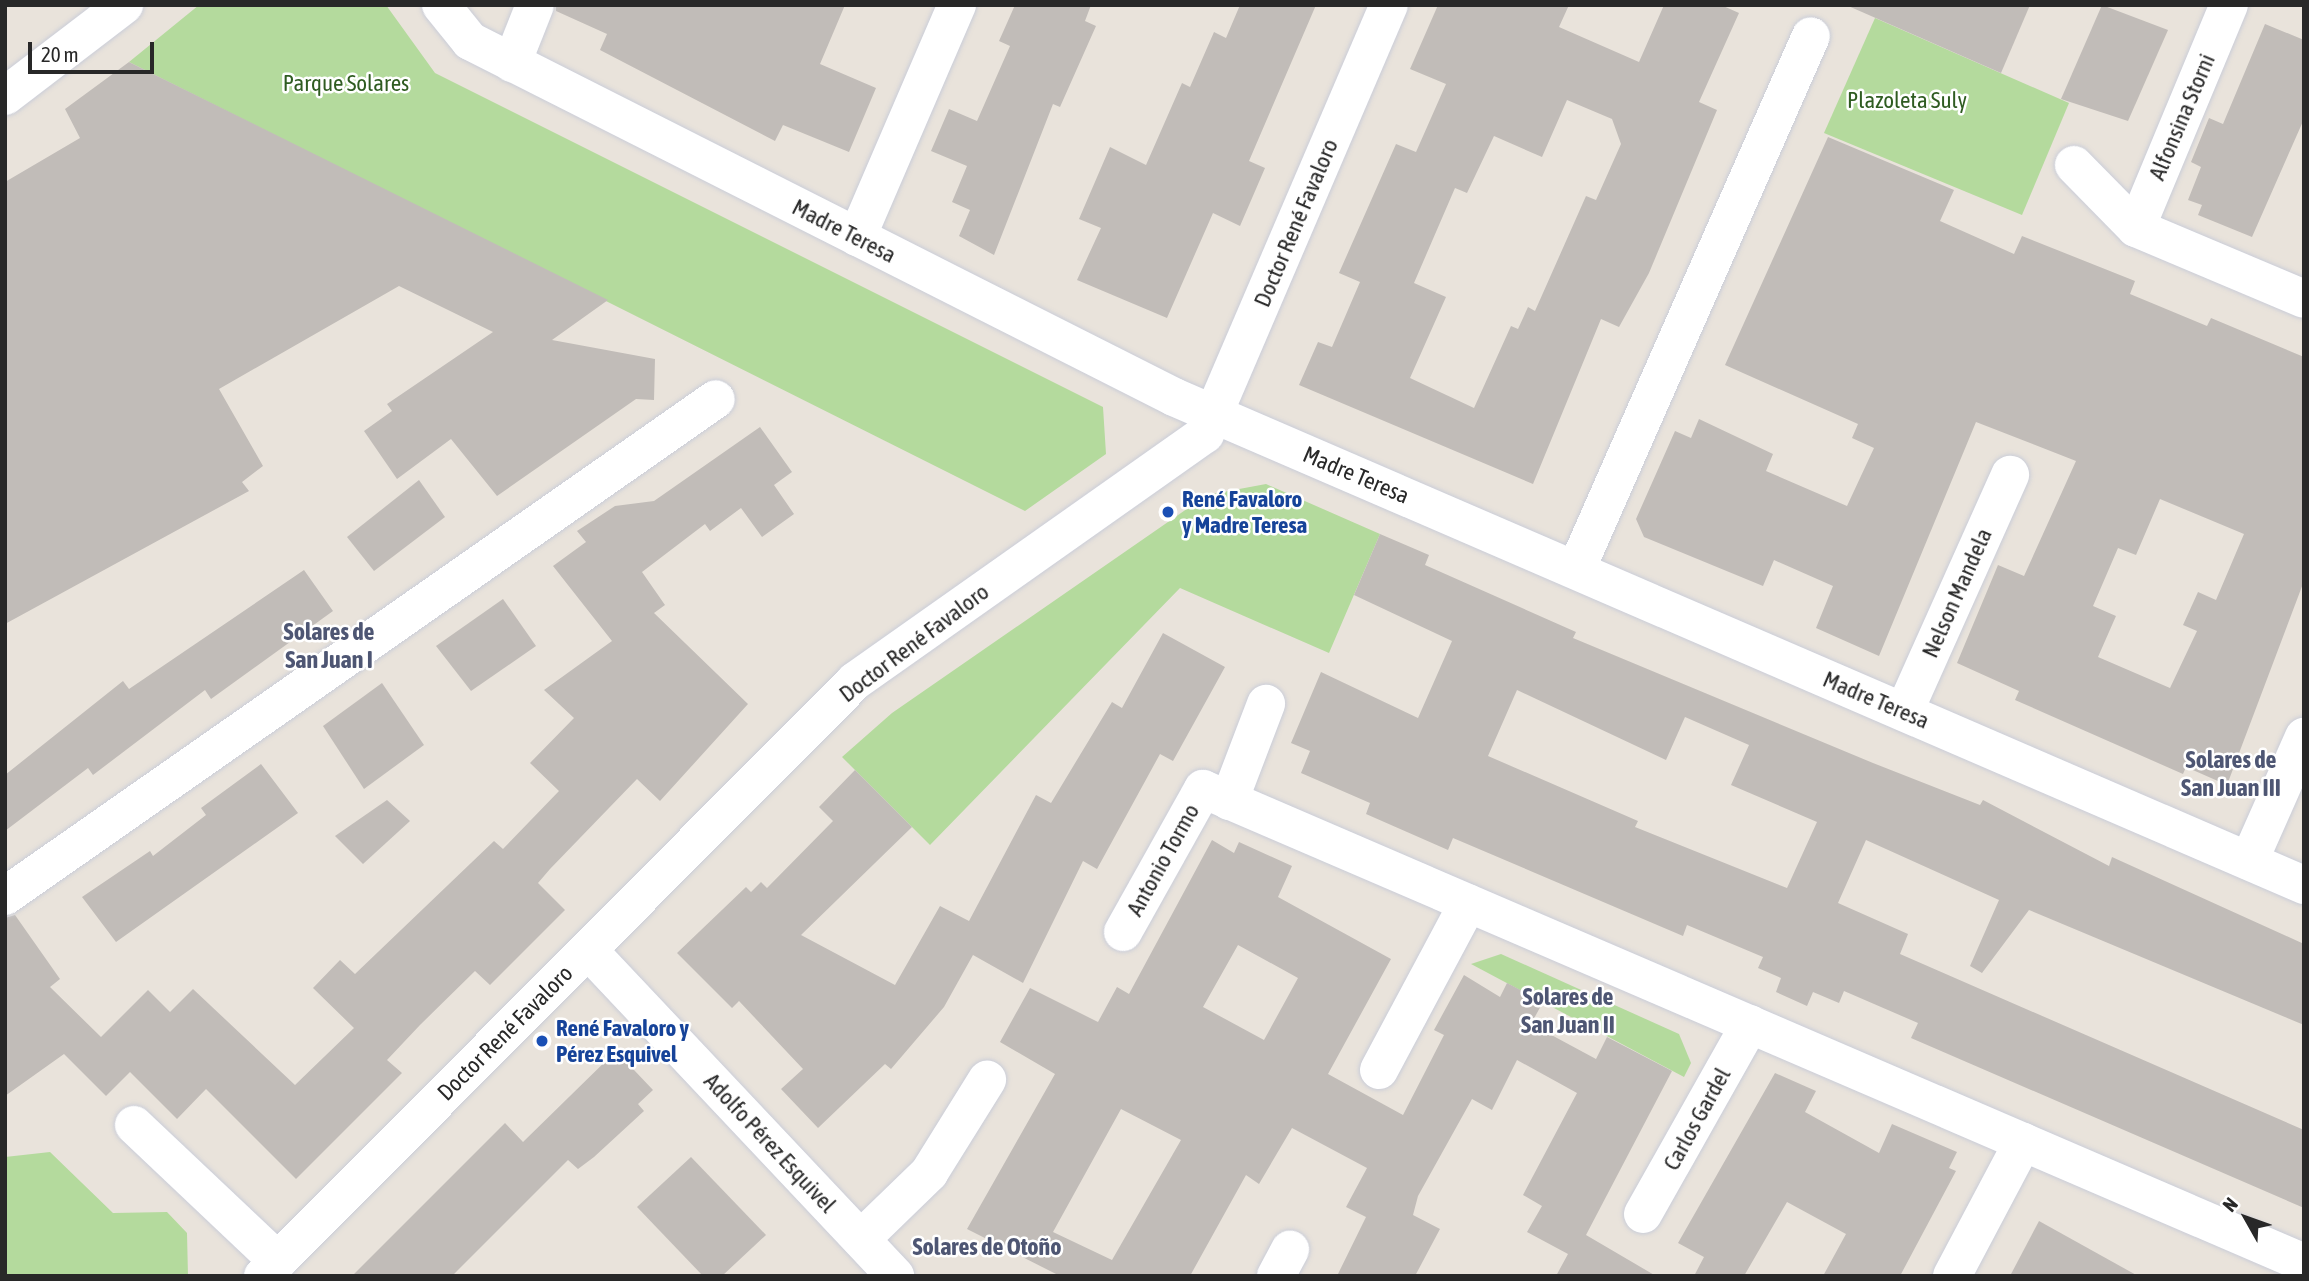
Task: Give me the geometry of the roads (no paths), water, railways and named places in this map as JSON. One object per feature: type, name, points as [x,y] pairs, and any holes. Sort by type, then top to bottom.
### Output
[{"type":"street","points":[[5,96],[124,5]]},
{"type":"street","name":"Madre Teresa","points":[[441,5],[470,41],[1214,414],[2304,885]]},
{"type":"street","points":[[512,63],[535,5]]},
{"type":"street","points":[[857,237],[957,5]]},
{"type":"street","name":"Doctor René Favaloro","points":[[271,1268],[855,681],[1205,434],[1389,5]]},
{"type":"street","name":"Alfonsina Storni","points":[[2136,228],[2229,5]]},
{"type":"street","points":[[1576,570],[1811,36]]},
{"type":"street","points":[[2074,165],[2136,228],[2304,299]]},
{"type":"street","points":[[5,896],[716,399]]},
{"type":"street","name":"Nelson Mandela","points":[[1904,712],[2010,475]]},
{"type":"street","name":"Antonio Tormo","points":[[1123,932],[1216,795],[1266,704]]},
{"type":"street","points":[[2249,861],[2304,737]]},
{"type":"street","points":[[1216,795],[2304,1263]]},
{"type":"street","points":[[1379,1070],[1468,903]]},
{"type":"street","name":"Adolfo Pérez Esquivel","points":[[587,950],[895,1276]]},
{"type":"street","name":"Carlos Gardel","points":[[1643,1214],[1750,1024]]},
{"type":"street","points":[[861,1239],[929,1173],[987,1080]]},
{"type":"street","points":[[134,1125],[271,1268]]},
{"type":"street","points":[[1952,1276],[2023,1142]]},
{"type":"place","name":"René Favaloro y Madre Teresa","points":[[1168,512]]},
{"type":"place","name":"René Favaloro y Pérez Esquivel","points":[[542,1041]]},
{"type":"district","name":"Solares de San Juan I","points":[[329,646]]},
{"type":"district","name":"Solares de San Juan III","points":[[2231,774]]},
{"type":"district","name":"Solares de San Juan II","points":[[1568,1011]]},
{"type":"district","name":"Solares de Otoño","points":[[987,1247]]},
{"type":"park label","name":"Parque Solares","points":[[346,83]]},
{"type":"park label","name":"Plazoleta Suly","points":[[1907,100]]}]
